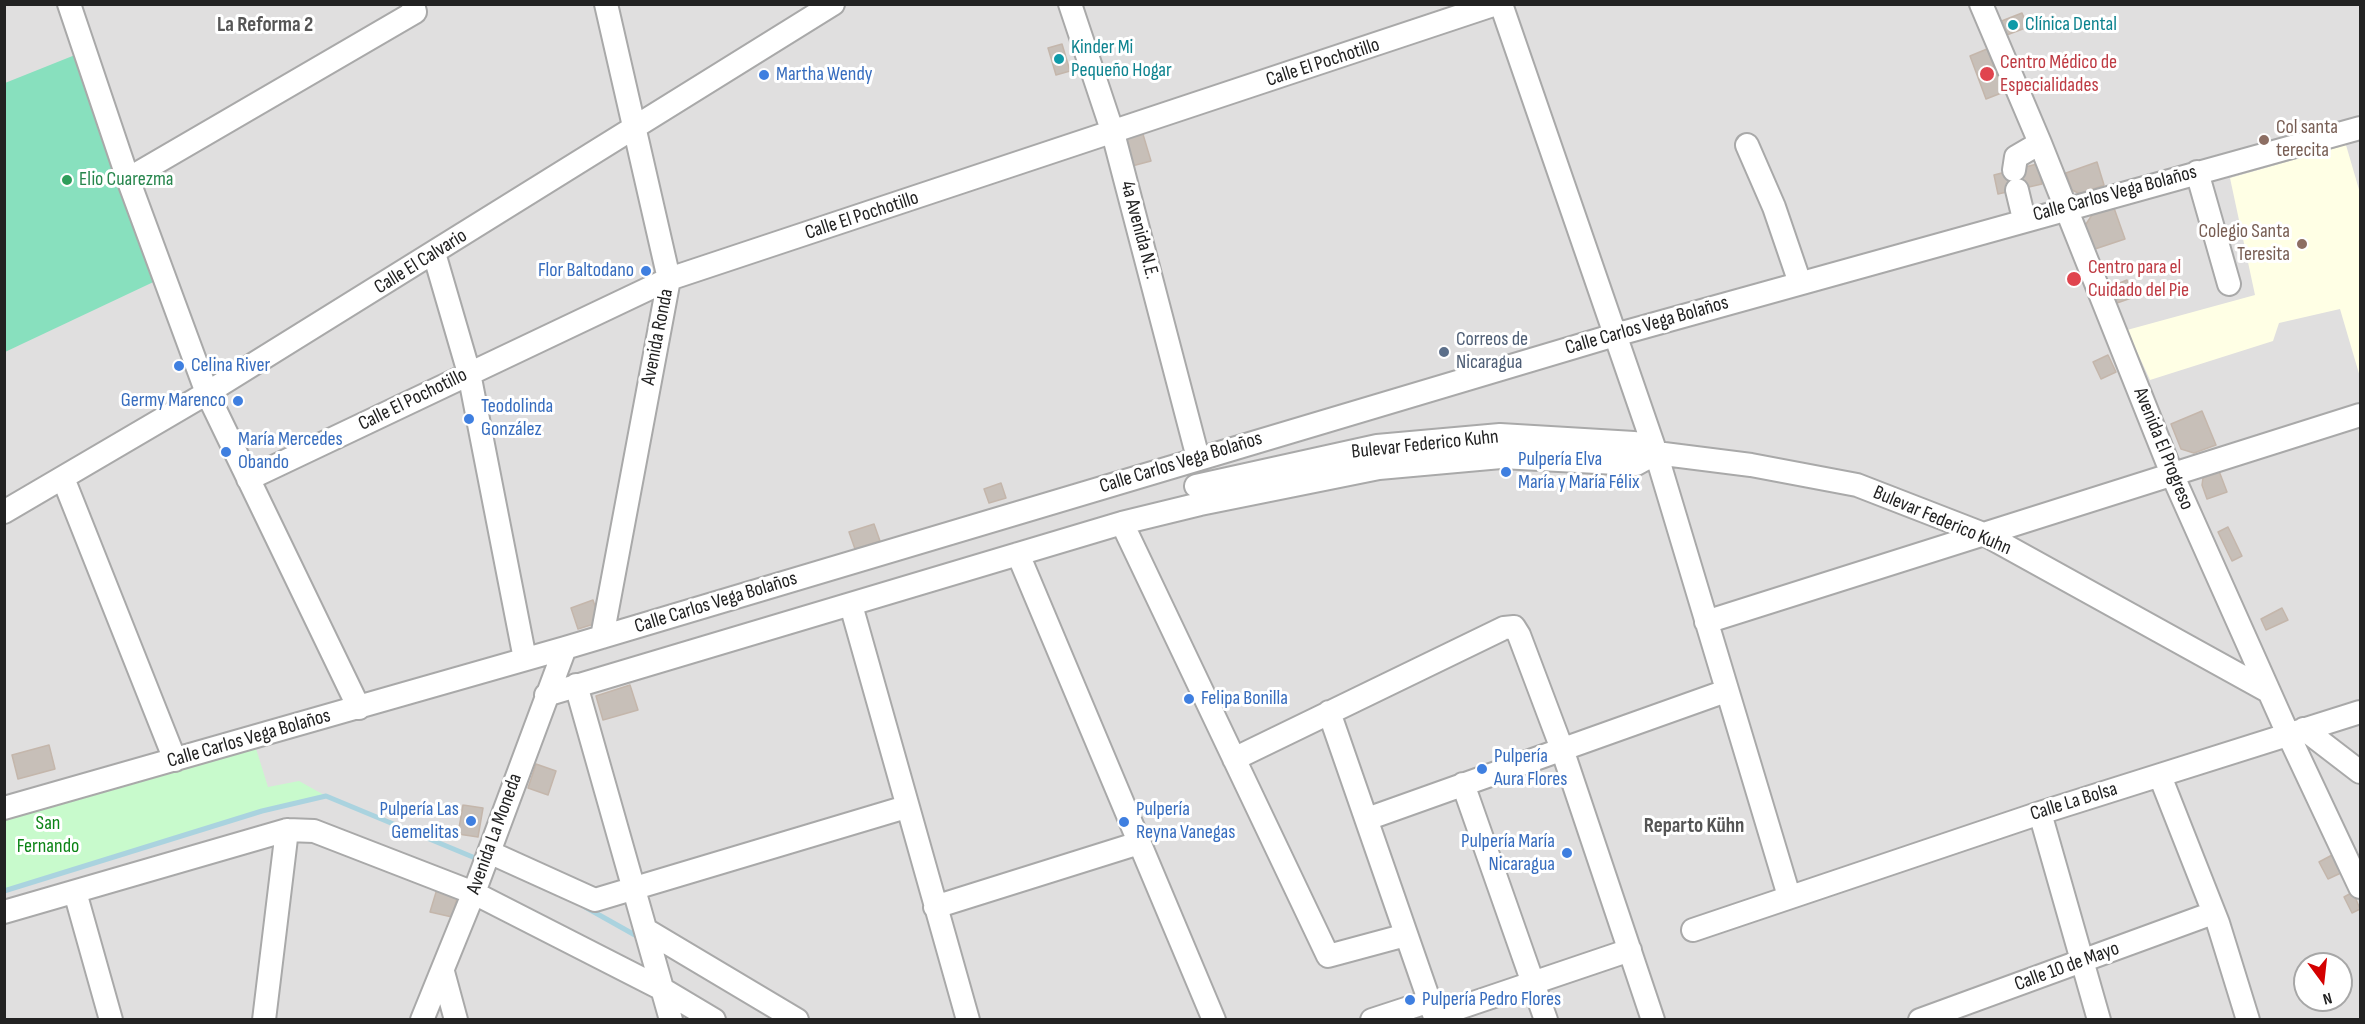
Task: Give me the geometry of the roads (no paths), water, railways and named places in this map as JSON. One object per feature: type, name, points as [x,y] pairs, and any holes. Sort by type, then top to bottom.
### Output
[{"type":"street","points":[[69,4],[128,179],[207,393],[359,708]]},
{"type":"street","points":[[128,179],[416,12],[413,4]]},
{"type":"street","name":"Avenida Ronda","points":[[602,637],[669,279],[606,4]]},
{"type":"street","name":"Calle El Calvario","points":[[4,512],[207,393],[636,129],[833,4]]},
{"type":"street","name":"4a Avenida N.E.","points":[[1070,4],[1113,133],[1193,459],[1198,495]]},
{"type":"street","name":"Calle El Pochotillo","points":[[248,479],[669,279],[1496,4]]},
{"type":"street","points":[[1501,4],[1656,453],[1789,896]]},
{"type":"street","name":"Avenida El Progreso","points":[[1981,4],[2040,143],[2172,474],[2268,691],[2296,732],[2361,887]]},
{"type":"street","name":"Calle Carlos Vega Bolaños","points":[[4,808],[565,648],[1615,335],[2024,219],[2361,128]]},
{"type":"street","points":[[2024,219],[2015,180],[2016,157],[2040,143]]},
{"type":"street","points":[[1747,145],[1774,207],[1800,283]]},
{"type":"street","points":[[2197,172],[2229,284]]},
{"type":"street","points":[[434,253],[469,373],[525,659]]},
{"type":"street","points":[[1706,622],[2361,415]]},
{"type":"street","name":"Bulevar Federico Kuhn","points":[[1198,495],[1377,446],[1500,435],[1634,443],[1656,453],[1751,465],[1857,485],[1986,535],[2268,691]]},
{"type":"street","points":[[63,478],[176,760]]},
{"type":"street","name":"Calle Carlos Vega Bolaños","points":[[546,695],[1122,523],[1198,495]]},
{"type":"street","points":[[1122,523],[1328,956],[1406,935]]},
{"type":"street","points":[[1018,554],[1214,1020]]},
{"type":"street","points":[[850,605],[968,1020]]},
{"type":"street","points":[[1234,759],[1504,628],[1514,627],[1562,749],[1653,1020]]},
{"type":"street","name":"Avenida La Moneda","points":[[422,1020],[475,890],[565,648]]},
{"type":"street","points":[[576,685],[671,1020]]},
{"type":"street","points":[[1366,819],[1726,691]]},
{"type":"street","points":[[1329,712],[1434,1012]]},
{"type":"street","name":"Calle La Bolsa","points":[[1693,930],[2040,813],[2361,712]]},
{"type":"street","points":[[2296,732],[2361,772]]},
{"type":"street","points":[[2160,776],[2213,913],[2248,1020]]},
{"type":"street","points":[[1462,784],[1546,1020]]},
{"type":"street","points":[[487,856],[595,900],[906,807]]},
{"type":"street","points":[[2040,813],[2099,1020]]},
{"type":"street","points":[[264,1020],[287,830]]},
{"type":"street","points":[[4,912],[287,830],[314,831],[475,890],[662,989],[714,1020]]},
{"type":"street","points":[[935,907],[1139,843]]},
{"type":"street","points":[[75,892],[111,1020]]},
{"type":"street","name":"Calle 10 de Mayo","points":[[1920,1020],[2213,913]]},
{"type":"street","points":[[646,930],[797,1020]]},
{"type":"street","points":[[1372,1020],[1434,1012],[1533,983],[1630,950]]},
{"type":"street","points":[[443,972],[456,1020]]},
{"type":"waterway","points":[[4,891],[262,811],[326,796],[480,860]]},
{"type":"waterway","points":[[585,907],[642,939]]},
{"type":"place","name":"Clínica Dental","points":[[2013,25]]},
{"type":"place","name":"Kinder Mi Pequeño Hogar","points":[[1059,59]]},
{"type":"place","name":"Centro Médico de Especialidades","points":[[1987,74]]},
{"type":"place","name":"Martha Wendy","points":[[764,75]]},
{"type":"place","name":"Col santa terecita","points":[[2264,140]]},
{"type":"place","name":"Elio Cuarezma","points":[[67,180]]},
{"type":"place","name":"Colegio Santa Teresita","points":[[2302,244]]},
{"type":"place","name":"Flor Baltodano","points":[[646,271]]},
{"type":"place","name":"Centro para el Cuidado del Pie","points":[[2074,279]]},
{"type":"place","name":"Correos de Nicaragua","points":[[1444,352]]},
{"type":"place","name":"Celina River","points":[[179,366]]},
{"type":"place","name":"Germy Marenco","points":[[238,401]]},
{"type":"place","name":"Teodolinda González","points":[[469,419]]},
{"type":"place","name":"María Mercedes Obando","points":[[226,452]]},
{"type":"place","name":"Pulpería Elva María y María Félix","points":[[1506,472]]},
{"type":"place","name":"Felipa Bonilla","points":[[1189,699]]},
{"type":"place","name":"Pulpería Aura Flores","points":[[1482,769]]},
{"type":"place","name":"Pulpería Las Gemelitas","points":[[471,821]]},
{"type":"place","name":"Pulpería Reyna Vanegas","points":[[1124,822]]},
{"type":"place","name":"Pulpería María Nicaragua","points":[[1567,853]]},
{"type":"place","name":"Pulpería Pedro Flores","points":[[1410,1000]]},
{"type":"district","name":"La Reforma 2","points":[[265,26]]},
{"type":"district","name":"Reparto Kühn","points":[[1694,827]]},
{"type":"park label","name":"San Fernando","points":[[48,836]]}]
